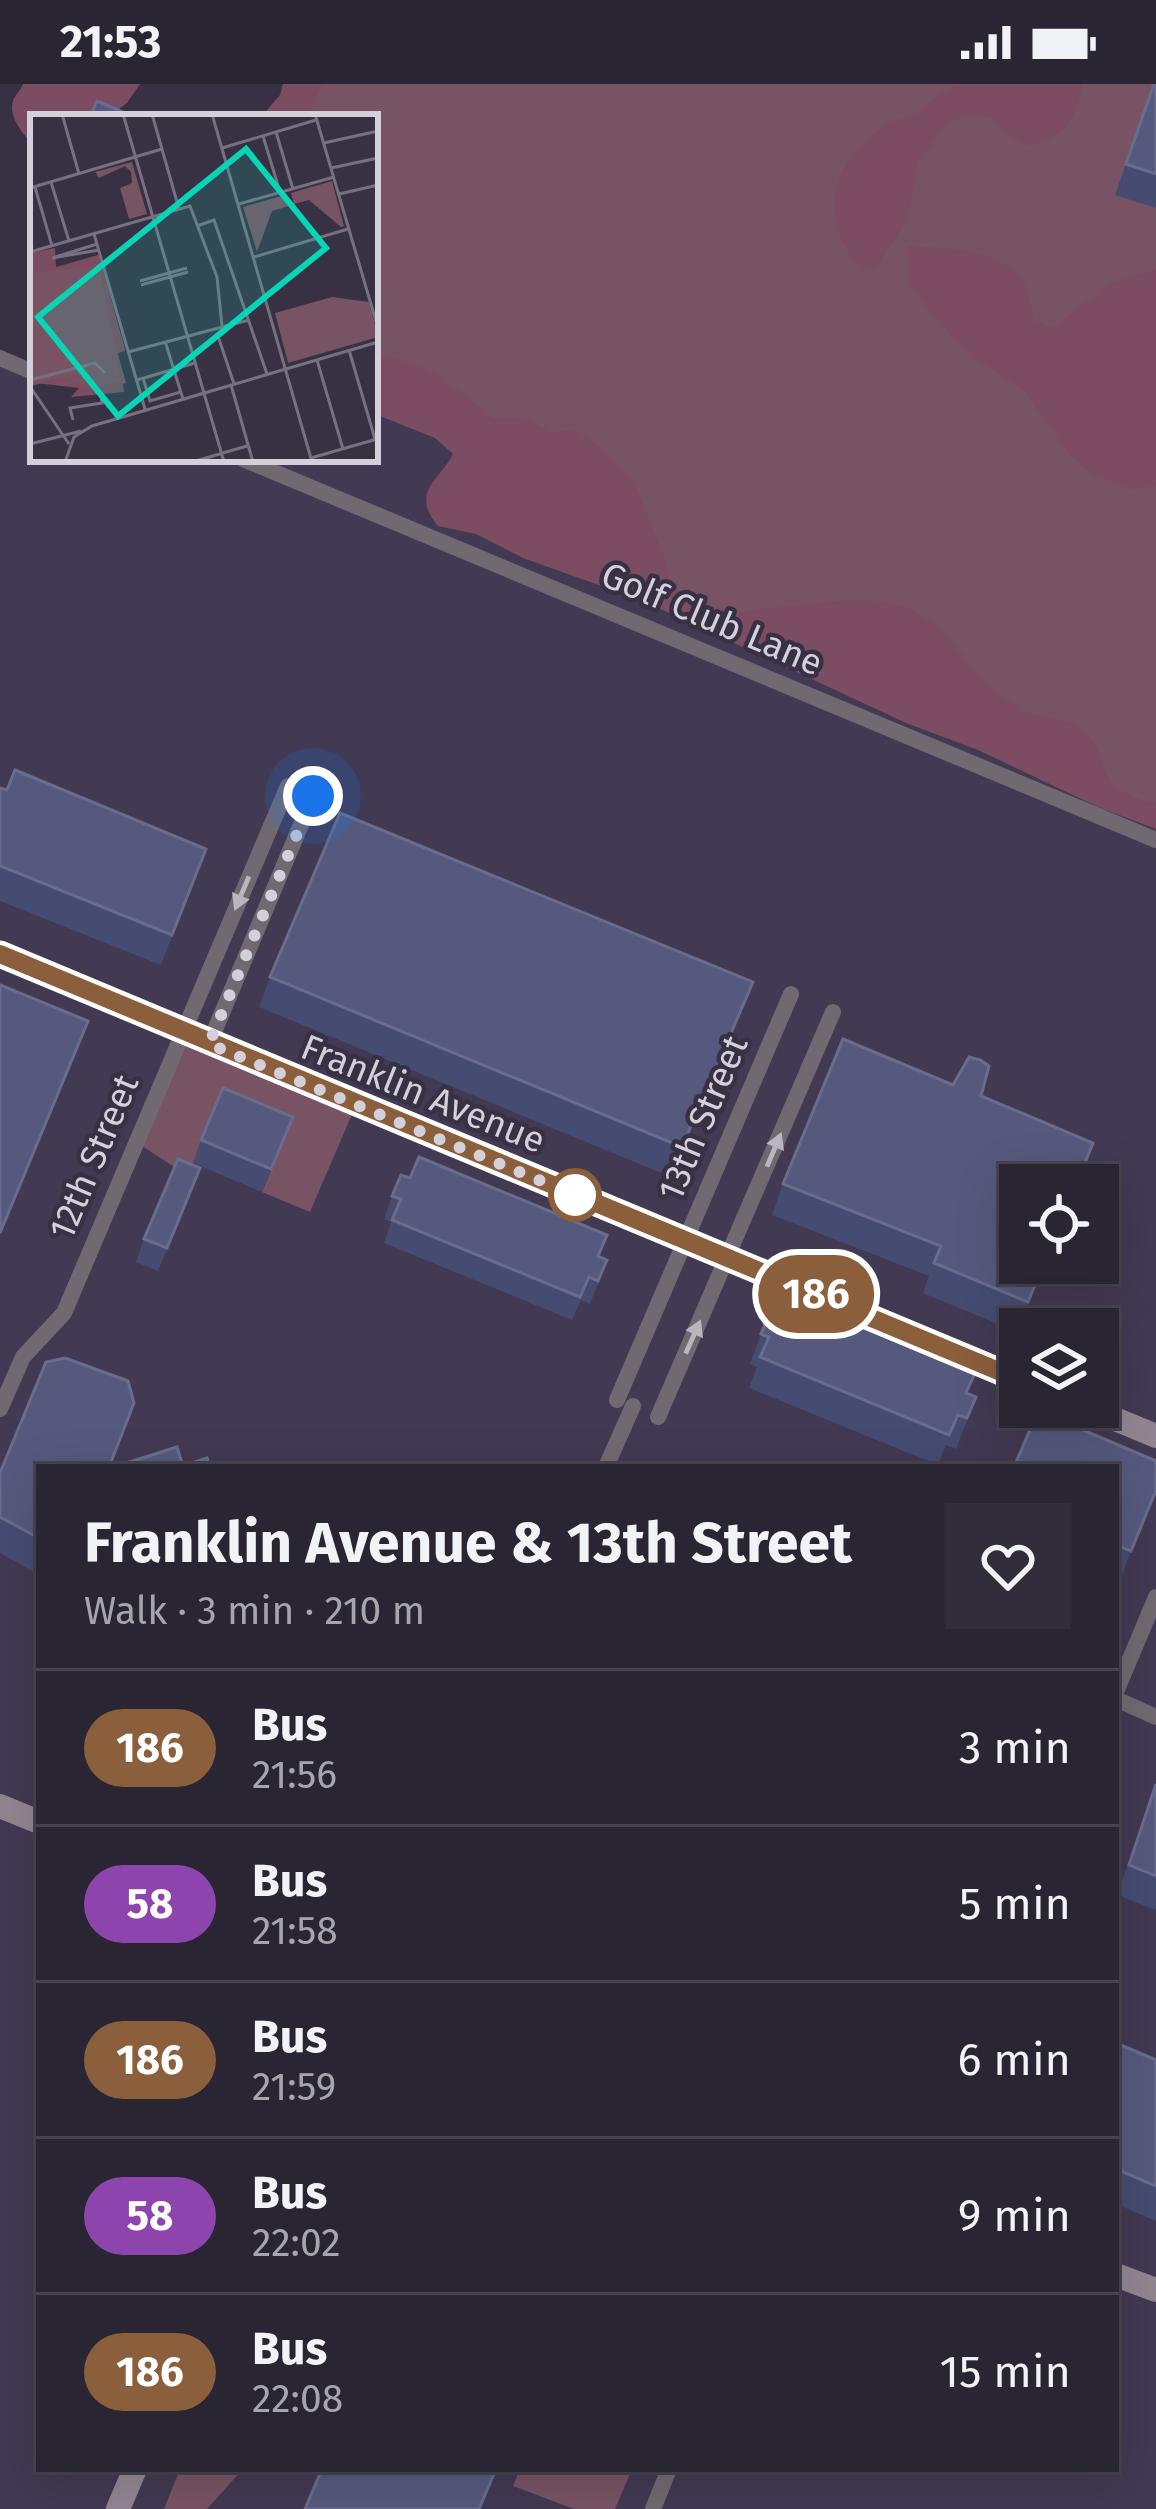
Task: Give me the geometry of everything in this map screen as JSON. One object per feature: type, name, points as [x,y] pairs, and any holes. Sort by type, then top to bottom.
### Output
[{"type":"main road","name":"Franklin Avenue","points":[[0,954],[999,1371]]},
{"type":"main road","points":[[1119,1421],[1156,1436]]},
{"type":"main road","points":[[0,1806],[36,1821]]},
{"type":"main road","points":[[1119,2276],[1156,2290]]},
{"type":"main road","points":[[118,2509],[134,2472]]},
{"type":"street","points":[[0,358],[30,371]]},
{"type":"street","name":"Golf Club Lane","points":[[250,462],[1156,840]]},
{"type":"street","name":"12th Street","points":[[0,1409],[23,1357],[64,1313],[287,786]]},
{"type":"street","points":[[209,1044],[313,796]]},
{"type":"street","name":"13th Street","points":[[607,1464],[686,1240],[791,994]]},
{"type":"street","points":[[658,1417],[833,1012]]},
{"type":"street","points":[[1119,1688],[1156,1597]]},
{"type":"street","points":[[1119,1697],[1156,1717]]},
{"type":"street","points":[[652,2509],[668,2472]]},
{"type":"shaded area","points":[[23,84],[140,84],[119,109],[30,114],[30,140],[13,113],[13,101]]},
{"type":"shaded area","points":[[283,84],[322,84],[308,114],[264,114]]},
{"type":"shaded area","points":[[305,84],[1156,84],[1156,819],[441,516],[471,451],[378,409],[378,114],[290,114]]},
{"type":"shaded area","points":[[961,84],[1082,84],[1076,109],[1065,127],[1036,143],[1023,146],[990,117],[963,115],[947,125],[918,162],[908,219],[875,269],[859,267],[837,227],[834,208],[842,171],[868,138],[887,124],[914,114]]},
{"type":"shaded area","points":[[907,246],[970,252],[1000,262],[1025,286],[1034,320],[1052,328],[1110,284],[1156,269],[1156,486],[1130,489],[1091,473],[1070,455],[1025,391],[965,352],[909,286]]},
{"type":"shaded area","points":[[378,354],[444,379],[492,418],[524,419],[553,432],[571,430],[597,444],[633,479],[669,570],[669,581],[713,622],[746,612],[850,600],[910,609],[947,637],[1017,708],[1080,727],[1090,736],[1119,789],[1156,803],[1156,829],[906,723],[646,602],[523,558],[476,534],[438,526],[426,504],[427,495],[453,454],[435,438],[378,415]]},
{"type":"shaded area","points":[[0,357],[30,370],[30,462],[378,462],[378,409],[472,451],[442,516],[1156,819],[1156,2509],[0,2509]]},
{"type":"shaded area","points":[[182,1033],[356,1105],[310,1212],[262,1192],[284,1140],[214,1114],[188,1176],[136,1142]]},
{"type":"shaded area","points":[[179,2472],[240,2472],[207,2509],[164,2509]]},
{"type":"shaded area","points":[[519,2472],[631,2472],[615,2509],[574,2509],[513,2486]]},
{"type":"building","points":[[1156,84],[1156,174],[1126,164]]},
{"type":"building","points":[[97,101],[127,114],[91,114]]},
{"type":"building","points":[[15,770],[206,849],[172,935],[0,866],[0,788],[7,790]]},
{"type":"building","points":[[340,813],[753,982],[682,1147],[270,977]]},
{"type":"building","points":[[0,985],[88,1021],[0,1233]]},
{"type":"building","points":[[843,1039],[953,1085],[969,1057],[980,1060],[989,1066],[981,1096],[1093,1143],[1084,1164],[999,1164],[999,1284],[1035,1284],[1028,1302],[934,1263],[941,1246],[783,1184]]},
{"type":"building","points":[[223,1088],[293,1117],[271,1169],[201,1140]]},
{"type":"building","points":[[419,1157],[607,1235],[598,1256],[607,1260],[598,1281],[589,1277],[580,1297],[392,1220],[401,1199],[392,1196],[401,1175],[410,1178]]},
{"type":"building","points":[[178,1159],[200,1168],[167,1248],[144,1239]]},
{"type":"building","points":[[787,1295],[975,1373],[966,1393],[976,1397],[967,1418],[958,1415],[949,1435],[760,1357],[769,1337],[761,1334],[770,1312],[778,1316]]},
{"type":"building","points":[[65,1358],[128,1381],[134,1403],[110,1464],[36,1464],[36,1536],[0,1517],[0,1473],[46,1362]]},
{"type":"building","points":[[1031,1428],[1078,1428],[1156,1461],[1156,1490],[1131,1551],[1119,1546],[1119,1464],[1015,1464]]},
{"type":"building","points":[[177,1447],[182,1464],[123,1464]]},
{"type":"building","points":[[1156,1784],[1156,1876],[1129,1865]]},
{"type":"building","points":[[1119,2044],[1156,2060],[1156,2186],[1119,2170]]},
{"type":"building","points":[[321,2472],[495,2472],[479,2509],[305,2509]]},
{"type":"bus line","name":"186","points":[[0,954],[999,1371]]},
{"type":"route","points":[[313,796],[209,1044],[575,1195]]}]
